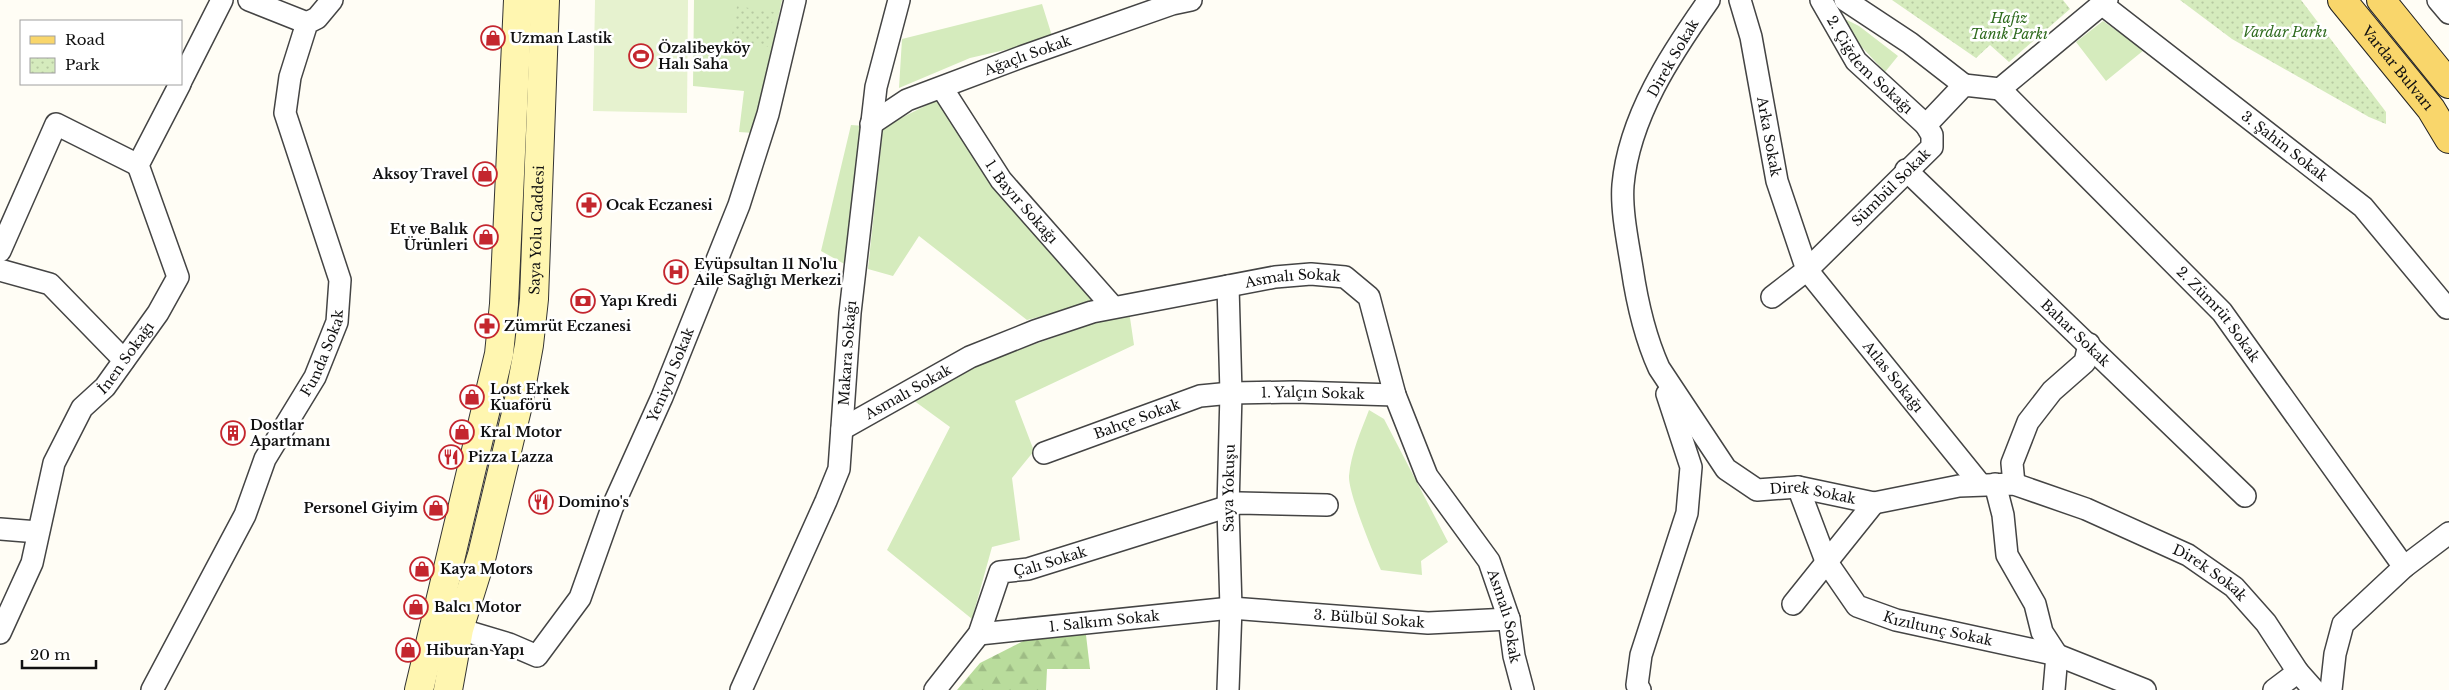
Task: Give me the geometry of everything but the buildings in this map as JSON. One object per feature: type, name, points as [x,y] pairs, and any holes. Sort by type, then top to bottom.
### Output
[{"type":"main road","name":"Saya Yolu Caddesi","points":[[419,690],[499,354],[504,304],[518,0]]},
{"type":"main road","name":"Saya Yolu Caddesi","points":[[448,690],[459,629],[482,555],[518,405],[529,346],[534,290],[545,0]]},
{"type":"main road","name":"Vardar Bulvarı","points":[[2342,0],[2431,109],[2449,139]]},
{"type":"main road","points":[[2381,0],[2449,84]]},
{"type":"street","points":[[182,80],[222,0]]},
{"type":"street","points":[[249,0],[307,23],[317,18],[332,0]]},
{"type":"street","name":"Yeniyol Sokak","points":[[459,629],[509,644],[537,656],[580,598],[612,508],[662,397],[739,205],[768,114],[796,0]]},
{"type":"street","name":"Makara Sokağı","points":[[741,690],[839,469],[850,313],[871,124],[876,87],[899,0]]},
{"type":"street","name":"Ağaçlı Sokak","points":[[871,124],[907,100],[1024,56],[1172,4],[1191,0]]},
{"type":"street","name":"Direk Sokak","points":[[1709,0],[1663,71],[1648,102],[1632,141],[1623,185],[1628,244],[1636,295],[1652,353],[1659,368],[1726,470],[1756,490],[1798,487],[1874,502],[1959,486],[1997,484],[2086,509],[2188,555],[2234,586],[2266,623],[2298,672],[2314,690]]},
{"type":"street","name":"Arka Sokak","points":[[1740,0],[1751,37],[1777,181],[1807,270]]},
{"type":"street","name":"2. Çiğdem Sokağı","points":[[1821,0],[1856,61],[1926,125]]},
{"type":"street","points":[[1845,0],[1910,43],[1964,85],[2000,89],[2105,3]]},
{"type":"street","points":[[2438,0],[2449,13]]},
{"type":"street","name":"3. Şahin Sokak","points":[[2105,3],[2362,207],[2447,308]]},
{"type":"street","name":"Funda Sokak","points":[[152,690],[246,515],[265,459],[315,377],[337,322],[340,280],[286,113],[290,77],[307,23]]},
{"type":"street","points":[[0,251],[56,124],[138,166],[179,85]]},
{"type":"street","name":"Sümbül Sokak","points":[[1772,298],[1807,270],[1906,170],[1932,147],[1932,134],[1926,125],[1964,85]]},
{"type":"street","name":"1. Bayır Sokağı","points":[[942,88],[1002,180],[1113,307]]},
{"type":"street","name":"2. Zümrüt Sokak","points":[[2000,89],[2222,312],[2404,567]]},
{"type":"street","name":"İnen Sokağı","points":[[0,633],[32,563],[54,463],[58,455],[82,408],[105,387],[158,313],[178,277],[138,166]]},
{"type":"street","name":"Bahar Sokak","points":[[1906,170],[2245,496]]},
{"type":"street","points":[[0,270],[50,284],[124,360]]},
{"type":"street","name":"Atlas Sokağı","points":[[1807,270],[1997,484]]},
{"type":"street","name":"Asmalı Sokak","points":[[842,429],[970,356],[1034,331],[1113,307],[1275,277],[1311,274],[1344,277],[1369,297],[1395,395],[1427,476],[1489,561],[1509,619],[1514,656],[1523,690]]},
{"type":"street","name":"Saya Yokuşu","points":[[1228,286],[1231,393],[1228,508],[1231,608],[1228,690]]},
{"type":"street","points":[[2054,690],[2057,654],[2042,632],[2035,604],[2007,555],[2003,514],[1997,484],[2012,463],[2028,422],[2052,391],[2085,362],[2089,344]]},
{"type":"street","points":[[1640,690],[1637,685],[1641,655],[1687,513],[1690,467],[1659,368]]},
{"type":"street","name":"1. Yalçın Sokak","points":[[1231,393],[1295,392],[1395,395]]},
{"type":"street","name":"Bahçe Sokak","points":[[1044,453],[1200,396],[1231,393]]},
{"type":"street","name":"Kızıltunç Sokak","points":[[1798,487],[1826,560],[1857,606],[1896,620],[2057,654],[2145,690]]},
{"type":"street","points":[[1228,508],[1239,502],[1327,505]]},
{"type":"street","points":[[1793,604],[1826,560],[1874,502]]},
{"type":"street","name":"Çalı Sokak","points":[[935,690],[979,634],[1000,572],[1028,569],[1228,508]]},
{"type":"street","points":[[0,529],[38,532]]},
{"type":"street","points":[[2331,690],[2334,654],[2343,624],[2404,567],[2449,534]]},
{"type":"street","name":"3. Bülbül Sokak","points":[[1231,608],[1428,623],[1509,619]]},
{"type":"street","name":"1. Salkım Sokak","points":[[979,634],[1231,608]]},
{"type":"street","points":[[2274,690],[2298,672]]},
{"type":"green space","name":"Özalibeyköy Halı Saha","points":[[595,0],[688,0],[687,113],[593,111]]},
{"type":"green space","points":[[694,0],[782,0],[754,133],[739,132],[744,91],[693,86]]},
{"type":"green space","name":"Hafız Tanık Parkı","points":[[1892,0],[2063,0],[2070,9],[2009,62],[1990,45],[1976,58]]},
{"type":"green space","name":"Vardar Parkı","points":[[2180,0],[2301,0],[2386,112],[2386,124],[2369,117],[2232,39]]},
{"type":"green space","points":[[1042,4],[1053,39],[970,58],[899,88],[902,39]]},
{"type":"green space","points":[[737,6],[774,12],[768,47],[731,41]]},
{"type":"green space","points":[[1845,19],[1859,26],[1898,56],[1885,72],[1859,44]]},
{"type":"green space","points":[[2103,21],[2144,50],[2106,81],[2076,42]]},
{"type":"green space","points":[[943,97],[1100,301],[1027,320],[919,236],[893,276],[868,269],[883,127]]},
{"type":"green space","points":[[851,125],[865,126],[848,266],[821,251]]},
{"type":"green space","points":[[1129,311],[1134,345],[1015,401],[1034,451],[1012,478],[1020,540],[992,547],[972,619],[887,550],[950,427],[913,400],[973,366]]},
{"type":"green space","points":[[1369,410],[1384,419],[1448,542],[1421,561],[1422,575],[1381,570],[1352,495],[1349,476],[1350,467]]},
{"type":"green space","points":[[1039,633],[1086,635],[1090,669],[1047,669],[1046,690],[957,690],[980,663]]},
{"type":"place","name":"Uzman Lastik","points":[[493,38]]},
{"type":"place","name":"Özalibeyköy Halı Saha","points":[[641,56]]},
{"type":"place","name":"Aksoy Travel","points":[[485,174]]},
{"type":"place","name":"Ocak Eczanesi","points":[[589,205]]},
{"type":"place","name":"Et ve Balık Ürünleri","points":[[486,237]]},
{"type":"place","name":"Eyüpsultan 11 No'lu Aile Sağlığı Merkezi","points":[[676,272]]},
{"type":"place","name":"Yapı Kredi","points":[[583,301]]},
{"type":"place","name":"Zümrüt Eczanesi","points":[[487,326]]},
{"type":"place","name":"Lost Erkek Kuaförü","points":[[472,397]]},
{"type":"place","name":"Kral Motor","points":[[462,432]]},
{"type":"place","name":"Dostlar Apartmanı","points":[[233,433]]},
{"type":"place","name":"Pizza Lazza","points":[[451,457]]},
{"type":"place","name":"Domino's","points":[[541,502]]},
{"type":"place","name":"Personel Giyim","points":[[436,508]]},
{"type":"place","name":"Kaya Motors","points":[[422,569]]},
{"type":"place","name":"Balcı Motor","points":[[416,607]]},
{"type":"place","name":"Hiburan Yapı","points":[[408,650]]}]
